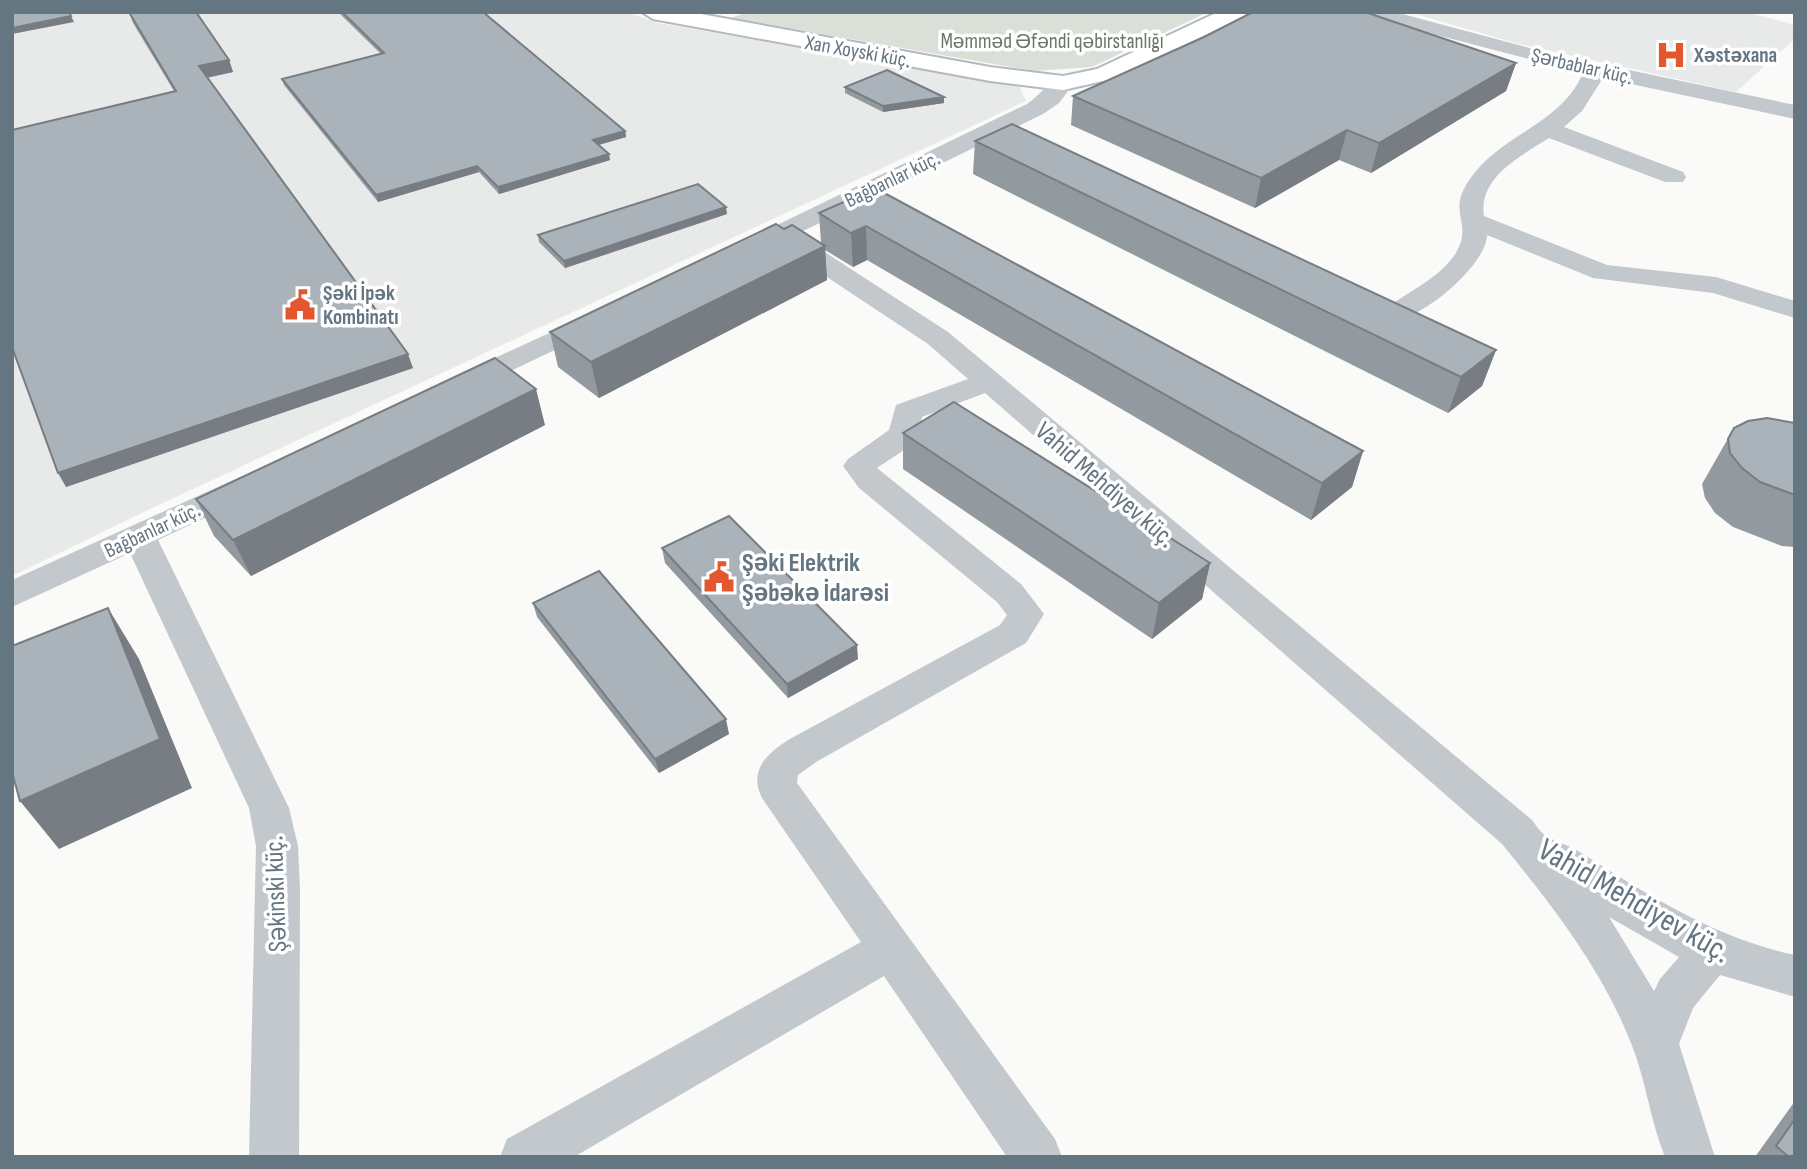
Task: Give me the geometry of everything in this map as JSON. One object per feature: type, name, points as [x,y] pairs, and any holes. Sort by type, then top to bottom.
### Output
[{"type":"street","points":[[1063,83],[1104,74],[1236,12]]},
{"type":"street","name":"Şərbablar küç.","points":[[1371,12],[1595,70],[1795,112]]},
{"type":"street","name":"Xan Xoyski küç.","points":[[671,14],[989,74],[1063,83]]},
{"type":"street","points":[[1398,313],[1466,260],[1474,241],[1471,220],[1474,190],[1501,160],[1547,129],[1584,95],[1595,70]]},
{"type":"street","name":"Bağbanlar küç.","points":[[741,251],[1035,108],[1051,98],[1063,83]]},
{"type":"street","points":[[1547,129],[1674,177]]},
{"type":"street","points":[[1471,220],[1602,272],[1716,285],[1795,310]]},
{"type":"street","name":"Vahid Mehdiyev küç.","points":[[779,234],[907,316],[1517,832],[1616,897],[1713,952],[1795,976]]},
{"type":"street","points":[[439,394],[615,311]]},
{"type":"street","points":[[988,382],[907,412],[904,434],[859,466],[870,481],[1009,593],[1026,614],[1013,635],[802,751],[779,767],[776,786],[1037,1157]]},
{"type":"street","name":"Bağbanlar küç.","points":[[12,594],[264,477]]},
{"type":"street","name":"Şəkinski küç.","points":[[139,536],[269,808],[277,846],[278,890],[274,1157]]},
{"type":"street","name":"Vahid Mehdiyev küç.","points":[[1517,832],[1576,903],[1621,974],[1655,1044],[1690,1157]]},
{"type":"street","points":[[525,1157],[890,948]]},
{"type":"street","points":[[1655,1044],[1676,994],[1713,952]]},
{"type":"shaded area","name":"Şəki İpək Kombinatı","points":[[12,12],[626,12],[658,23],[1019,85],[1026,101],[150,509],[12,576]]},
{"type":"shaded area","name":"Xəstəxana","points":[[1408,12],[1746,12],[1795,25],[1795,39],[1736,92],[1519,44]]},
{"type":"green space","name":"Məmməd Əfəndi qəbirstanlığı","points":[[748,12],[1208,12],[1092,67],[1034,71],[731,18]]},
{"type":"building","points":[[12,12],[69,12],[71,16],[12,28]]},
{"type":"building","points":[[129,12],[196,12],[229,60],[199,66],[408,354],[58,473],[12,347],[12,130],[176,91]]},
{"type":"building","points":[[342,12],[483,12],[625,131],[593,140],[609,154],[498,187],[477,166],[376,195],[282,79],[384,53]]},
{"type":"building","points":[[1253,12],[1365,12],[1516,63],[1379,143],[1347,130],[1261,178],[1073,96]]},
{"type":"building","points":[[887,70],[944,97],[883,106],[845,87]]},
{"type":"building","points":[[1012,124],[1496,350],[1461,377],[975,141]]},
{"type":"building","points":[[698,184],[726,207],[564,261],[538,235]]},
{"type":"building","points":[[875,188],[1363,451],[1322,483],[866,226],[851,233],[819,213]]},
{"type":"building","points":[[776,224],[784,229],[792,225],[825,246],[591,362],[550,332]]},
{"type":"building","points":[[495,358],[536,389],[233,540],[196,499]]},
{"type":"building","points":[[954,402],[1210,563],[1159,603],[903,433]]},
{"type":"building","points":[[1767,418],[1795,423],[1795,495],[1760,482],[1742,468],[1730,453],[1728,439],[1734,428],[1748,421]]},
{"type":"building","points":[[729,516],[857,645],[787,684],[662,548]]},
{"type":"building","points":[[599,571],[726,719],[655,759],[533,603]]},
{"type":"building","points":[[108,608],[160,739],[20,801],[12,772],[12,646]]},
{"type":"building","points":[[1795,1119],[1795,1157],[1789,1157],[1776,1146]]},
{"type":"place","name":"Xəstəxana","points":[[1671,55]]},
{"type":"place","name":"Şəki İpək Kombinatı","points":[[300,305]]},
{"type":"place","name":"Şəki Elektrik Şəbəkə İdarəsi","points":[[719,577]]}]
